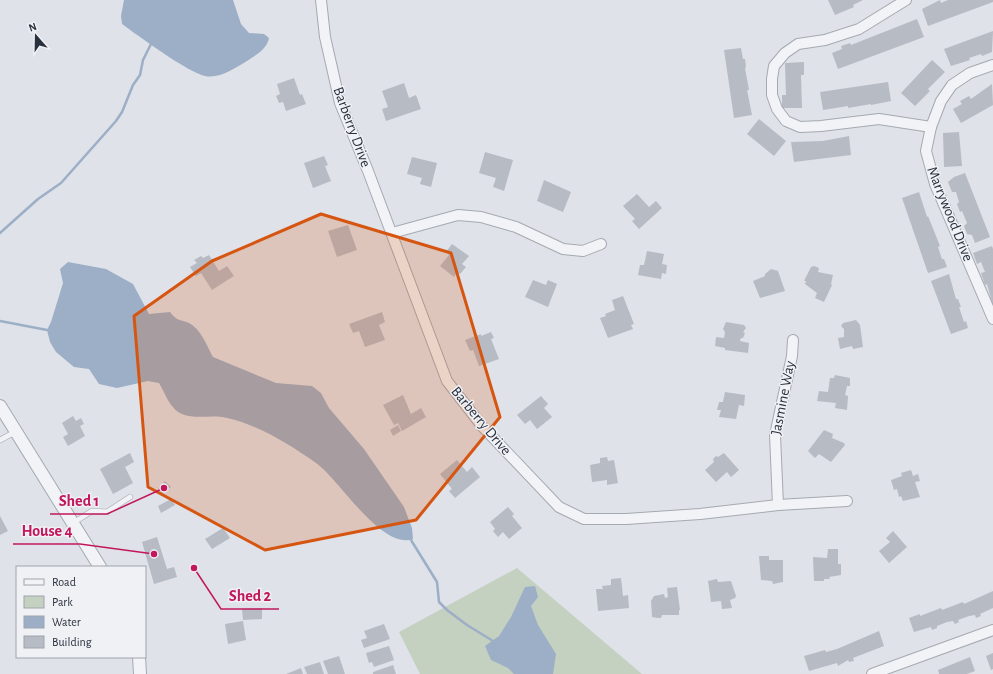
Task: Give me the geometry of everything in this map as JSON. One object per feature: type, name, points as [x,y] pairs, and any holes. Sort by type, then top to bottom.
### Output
[{"type":"street","name":"Barberry Drive","points":[[321,0],[325,37],[340,103],[392,233],[447,381],[482,426],[559,507],[584,518],[626,519],[700,514],[778,505],[847,501]]},
{"type":"street","points":[[906,0],[859,29],[825,40],[798,44],[785,53],[774,66],[772,95],[777,109],[786,121],[800,127],[879,119],[931,127]]},
{"type":"street","name":"Marrywood Drive","points":[[993,65],[970,73],[952,85],[941,101],[931,127],[926,151],[935,184],[993,319]]},
{"type":"street","points":[[392,233],[458,215],[467,215],[516,227],[563,249],[584,251],[601,244]]},
{"type":"street","name":"Jasmine Way","points":[[778,505],[774,435],[792,356],[793,340]]},
{"type":"street","points":[[0,406],[99,566]]},
{"type":"street","points":[[872,674],[993,630]]},
{"type":"street","points":[[138,658],[140,674]]},
{"type":"lane","points":[[0,440],[16,431]]},
{"type":"lane","points":[[73,523],[92,511],[107,512],[130,497]]},
{"type":"highlighted area","points":[[321,214],[451,253],[500,417],[416,520],[265,550],[148,487],[134,316],[212,261]]},
{"type":"green space","points":[[517,568],[642,674],[420,674],[399,632]]},
{"type":"water","points":[[124,0],[233,0],[241,24],[249,33],[264,34],[269,38],[268,42],[261,51],[237,67],[216,76],[205,76],[187,68],[122,24],[121,16]]},
{"type":"water","points":[[68,262],[106,269],[133,284],[149,314],[170,312],[176,318],[189,323],[197,329],[213,357],[276,383],[312,386],[321,393],[329,408],[364,449],[404,507],[412,528],[413,539],[401,540],[388,534],[362,512],[316,463],[296,449],[251,425],[221,417],[193,417],[182,414],[171,405],[159,383],[148,381],[117,388],[99,384],[89,369],[74,367],[56,352],[50,342],[47,330],[51,322],[63,283],[60,269]]},
{"type":"water","points":[[535,586],[538,597],[531,606],[538,625],[556,654],[553,674],[514,674],[508,668],[491,660],[485,646],[499,636],[511,617],[525,587]]},
{"type":"building","points":[[828,0],[863,0],[853,5],[854,7],[835,15]]},
{"type":"building","points":[[940,0],[941,3],[948,0],[993,0],[993,2],[928,26],[922,9]]},
{"type":"building","points":[[917,19],[924,37],[838,69],[832,53],[842,49],[841,46],[850,43],[851,45]]},
{"type":"building","points":[[993,31],[992,52],[982,56],[981,54],[969,58],[970,60],[951,66],[944,49]]},
{"type":"building","points":[[741,48],[743,59],[745,59],[749,90],[747,90],[752,115],[734,118],[724,50]]},
{"type":"building","points":[[932,60],[945,72],[928,89],[930,91],[915,106],[901,93]]},
{"type":"building","points":[[804,62],[804,75],[801,75],[802,108],[782,108],[782,95],[786,95],[785,63]]},
{"type":"building","points":[[294,78],[300,95],[302,94],[306,104],[286,111],[283,102],[279,103],[276,96],[280,94],[277,84]]},
{"type":"building","points":[[888,82],[891,101],[871,105],[848,108],[848,106],[823,110],[820,92]]},
{"type":"building","points":[[404,83],[409,98],[416,95],[421,109],[386,121],[382,109],[388,107],[382,91]]},
{"type":"building","points":[[992,84],[993,105],[961,123],[953,109],[962,104],[960,101],[969,96],[971,99]]},
{"type":"building","points":[[759,119],[786,141],[774,156],[747,134]]},
{"type":"building","points":[[959,132],[962,166],[944,167],[943,133]]},
{"type":"building","points":[[849,136],[851,155],[794,162],[791,142],[823,141]]},
{"type":"building","points":[[485,152],[513,160],[504,191],[493,187],[496,178],[479,173]]},
{"type":"building","points":[[324,156],[328,165],[325,166],[331,181],[313,188],[304,163]]},
{"type":"building","points":[[412,157],[437,163],[431,187],[420,184],[422,178],[407,174]]},
{"type":"building","points":[[965,173],[990,237],[975,243],[972,235],[967,234],[964,226],[967,223],[957,204],[959,202],[956,192],[952,192],[948,182],[954,177]]},
{"type":"building","points":[[544,180],[571,192],[563,212],[537,201]]},
{"type":"building","points":[[919,192],[927,217],[928,216],[940,246],[938,247],[942,259],[944,259],[947,267],[928,273],[902,198]]},
{"type":"building","points":[[637,194],[649,207],[656,201],[662,208],[639,229],[632,221],[635,219],[623,206]]},
{"type":"building","points":[[348,225],[357,250],[337,257],[328,231]]},
{"type":"building","points":[[452,244],[469,256],[462,264],[466,267],[460,274],[457,272],[454,277],[440,266],[449,255],[446,252]]},
{"type":"building","points":[[992,246],[993,306],[987,284],[985,285],[981,273],[985,272],[981,262],[977,264],[973,253]]},
{"type":"building","points":[[647,251],[664,254],[662,264],[667,265],[666,274],[662,273],[661,279],[638,275],[640,265],[644,265]]},
{"type":"building","points":[[209,255],[219,271],[227,266],[234,276],[212,290],[201,273],[196,276],[190,267],[197,263],[194,260],[201,256],[203,258]]},
{"type":"building","points":[[814,266],[819,268],[818,272],[833,275],[832,285],[824,302],[815,298],[817,293],[805,284],[806,281],[804,281],[811,267]]},
{"type":"building","points":[[771,269],[778,271],[785,291],[760,298],[753,281],[765,276],[765,274]]},
{"type":"building","points":[[949,274],[956,299],[958,299],[961,307],[959,307],[964,322],[966,321],[968,328],[951,334],[931,281]]},
{"type":"building","points":[[533,280],[546,285],[548,280],[557,284],[548,307],[525,297]]},
{"type":"building","points":[[623,296],[634,324],[631,325],[633,329],[608,338],[600,318],[615,310],[612,300]]},
{"type":"building","points":[[382,312],[385,322],[379,325],[385,340],[365,347],[359,331],[353,333],[349,324]]},
{"type":"building","points":[[856,320],[860,325],[863,347],[853,349],[852,346],[840,349],[838,338],[844,337],[844,329],[841,326],[843,323]]},
{"type":"building","points":[[726,322],[744,325],[746,328],[743,332],[745,333],[740,341],[749,343],[748,353],[725,350],[725,348],[715,346],[716,337],[724,338],[725,332],[723,329]]},
{"type":"building","points":[[491,332],[494,338],[491,339],[499,359],[479,366],[473,350],[470,351],[465,340]]},
{"type":"building","points":[[835,375],[850,378],[850,386],[847,386],[845,395],[848,396],[847,410],[835,408],[836,403],[817,401],[819,391],[828,392],[830,378],[834,378]]},
{"type":"building","points":[[725,392],[745,395],[744,406],[739,405],[736,419],[719,417],[721,410],[717,410],[719,402],[723,402]]},
{"type":"building","points":[[403,395],[411,414],[421,408],[426,417],[402,431],[398,423],[394,425],[383,405]]},
{"type":"building","points":[[541,396],[548,404],[544,408],[552,417],[537,429],[530,420],[525,424],[517,415]]},
{"type":"building","points":[[73,416],[76,421],[81,418],[84,424],[80,426],[85,436],[68,446],[63,437],[68,434],[62,423]]},
{"type":"building","points":[[398,425],[401,431],[393,436],[390,430]]},
{"type":"building","points":[[824,430],[833,434],[832,438],[844,443],[845,445],[831,462],[819,454],[815,458],[808,451]]},
{"type":"building","points":[[130,453],[134,462],[125,467],[133,483],[113,494],[100,469]]},
{"type":"building","points":[[724,453],[739,470],[731,477],[727,472],[716,482],[705,470],[714,462],[713,459],[716,456],[718,457]]},
{"type":"building","points":[[607,457],[608,461],[614,460],[618,483],[607,485],[607,480],[592,482],[590,465],[600,463],[600,458]]},
{"type":"building","points":[[457,460],[467,472],[472,467],[480,477],[455,498],[449,491],[452,489],[440,474]]},
{"type":"building","points":[[911,470],[913,476],[918,474],[920,481],[915,482],[920,497],[903,501],[901,496],[899,497],[897,489],[894,490],[891,480],[902,476],[901,473]]},
{"type":"building","points":[[165,481],[171,487],[162,494],[158,488]]},
{"type":"building","points":[[171,499],[175,505],[161,513],[158,506]]},
{"type":"building","points":[[508,507],[514,514],[512,516],[522,528],[509,539],[503,532],[498,537],[493,531],[495,529],[490,522]]},
{"type":"building","points":[[0,516],[8,531],[0,535]]},
{"type":"building","points":[[223,528],[230,538],[212,549],[205,539]]},
{"type":"building","points":[[893,531],[907,547],[889,563],[879,551],[890,542],[886,538]]},
{"type":"building","points":[[157,537],[167,569],[174,567],[177,577],[154,584],[142,542]]},
{"type":"building","points":[[828,549],[838,549],[838,564],[841,564],[841,575],[829,577],[830,579],[824,579],[824,581],[814,581],[813,557],[827,558]]},
{"type":"building","points":[[759,556],[769,556],[769,560],[783,560],[783,582],[773,584],[772,581],[761,580]]},
{"type":"building","points":[[621,578],[623,596],[628,595],[629,608],[598,611],[596,589],[603,589],[602,586],[611,585],[611,579]]},
{"type":"building","points":[[717,579],[718,582],[731,581],[736,596],[730,600],[732,608],[722,609],[721,601],[711,602],[708,581]]},
{"type":"building","points":[[677,587],[680,610],[679,615],[662,615],[661,618],[652,617],[651,601],[654,596],[664,594],[665,598],[668,597],[667,588]]},
{"type":"building","points":[[993,591],[993,608],[980,614],[981,616],[976,618],[975,615],[969,616],[958,620],[959,622],[955,624],[953,621],[947,622],[932,630],[931,627],[914,632],[909,618],[920,614],[920,616],[941,608],[942,610],[963,602],[964,604]]},
{"type":"building","points":[[262,608],[262,619],[243,620],[242,609]]},
{"type":"building","points":[[243,621],[246,640],[228,644],[225,624]]},
{"type":"building","points":[[384,624],[390,639],[364,648],[361,640],[367,638],[364,631]]},
{"type":"building","points":[[879,631],[884,646],[853,658],[854,661],[849,662],[848,660],[838,666],[837,663],[809,671],[804,656],[825,650],[826,652],[837,649]]},
{"type":"building","points":[[389,646],[394,660],[374,667],[372,662],[369,663],[366,653]]},
{"type":"building","points":[[993,653],[993,669],[991,670],[986,656]]},
{"type":"building","points":[[339,656],[345,674],[328,674],[323,661]]},
{"type":"building","points":[[970,657],[975,671],[967,674],[939,674],[938,670]]},
{"type":"building","points":[[320,662],[324,674],[307,674],[304,667]]},
{"type":"building","points":[[393,665],[396,674],[373,674],[373,672]]},
{"type":"building","points":[[301,668],[303,674],[286,674]]},
{"type":"waterway","points":[[0,233],[38,199],[61,183],[116,121],[122,112],[133,85],[140,75],[143,60],[152,42]]},
{"type":"waterway","points":[[0,321],[47,330]]},
{"type":"waterway","points":[[411,540],[437,582],[439,602],[467,625],[493,641]]},
{"type":"place","name":"Shed 1","points":[[164,488]]},
{"type":"place","name":"House 4","points":[[154,554]]},
{"type":"place","name":"Shed 2","points":[[194,568]]}]
